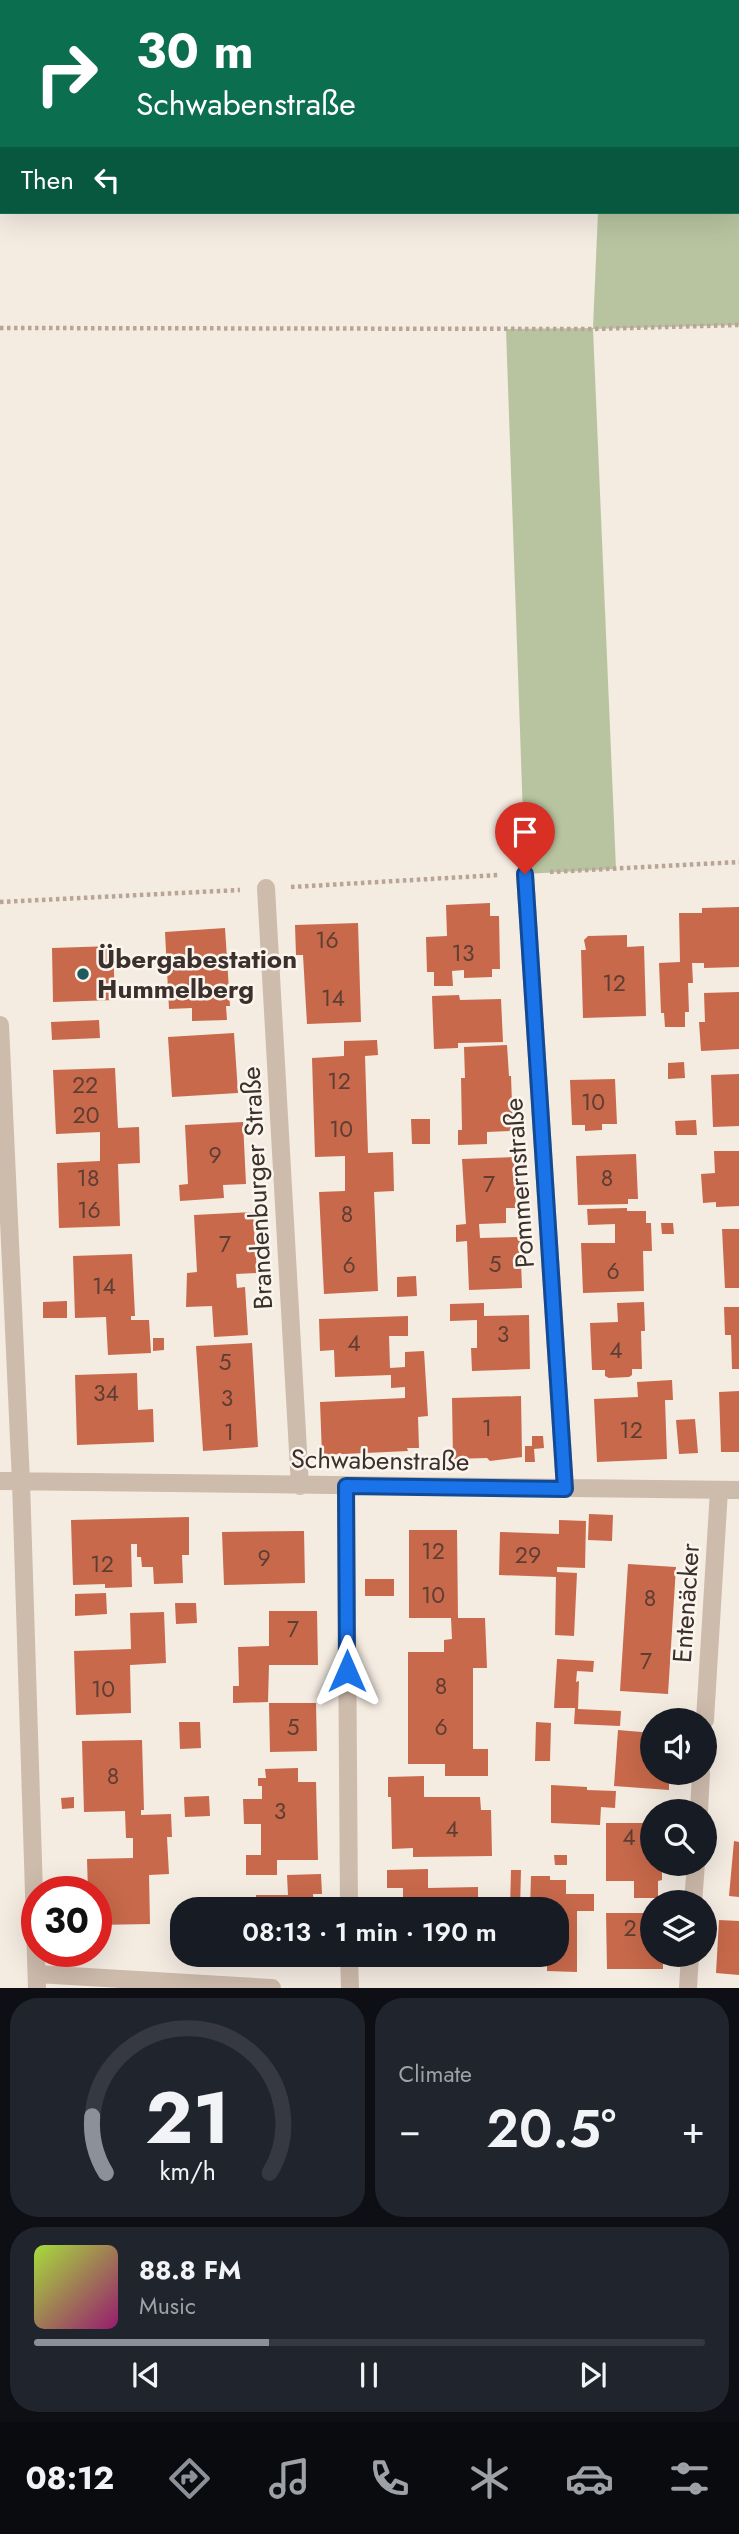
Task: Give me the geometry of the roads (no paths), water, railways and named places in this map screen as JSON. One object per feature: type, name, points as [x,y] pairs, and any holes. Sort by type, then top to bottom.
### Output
[{"type":"street","name":"Pommernstraße","points":[[525,874],[565,1489]]},
{"type":"street","name":"Brandenburger Straße","points":[[266,888],[300,1486]]},
{"type":"street","points":[[0,1025],[21,1482],[37,1981],[272,1988]]},
{"type":"street","name":"Schwabenstraße","points":[[0,1481],[739,1490]]},
{"type":"street","points":[[346,1486],[349,1897]]},
{"type":"street","name":"Entenäcker","points":[[706,1708],[719,1490]]},
{"type":"street","points":[[349,1967],[350,1988]]},
{"type":"street","points":[[688,1988],[689,1967]]},
{"type":"place","name":"Übergabestation Hummelberg","points":[[83,974]]}]
